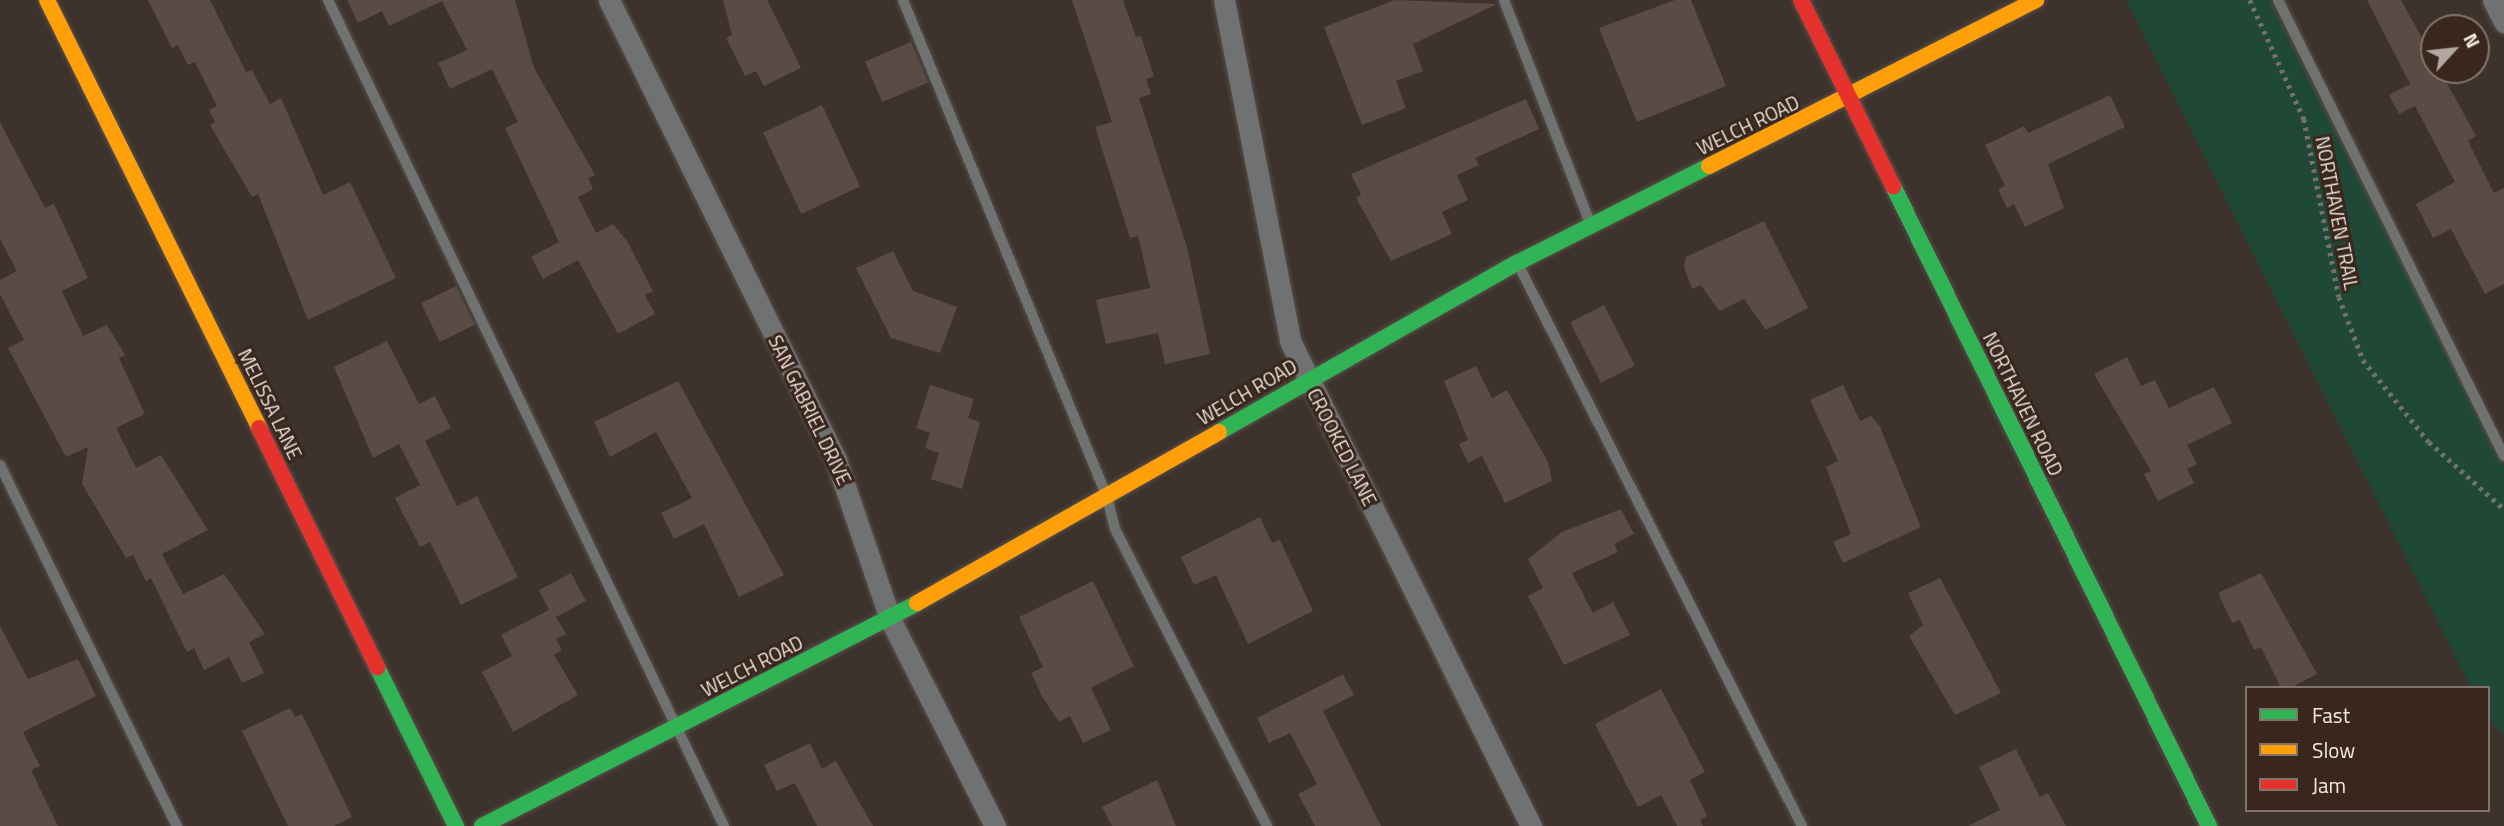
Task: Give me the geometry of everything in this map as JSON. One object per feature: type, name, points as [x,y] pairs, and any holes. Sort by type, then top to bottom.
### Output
[{"type":"street","name":"MELISSA LANE","points":[[47,0],[456,826]]},
{"type":"street","name":"SAN GABRIEL DRIVE","points":[[609,0],[836,460],[891,619],[995,826]]},
{"type":"street","name":"CROOKED LANE","points":[[1224,0],[1290,341],[1531,826]]},
{"type":"street","name":"NORTHAVEN ROAD","points":[[1801,0],[1847,100],[2209,826]]},
{"type":"street","name":"WELCH ROAD","points":[[482,826],[891,619],[1517,263],[1847,100],[2036,0]]},
{"type":"street","points":[[2493,0],[2504,22]]},
{"type":"lane","points":[[328,0],[724,826]]},
{"type":"lane","points":[[903,0],[1107,496],[1115,529],[1267,826]]},
{"type":"lane","points":[[1504,0],[1591,225]]},
{"type":"lane","points":[[2278,0],[2504,456]]},
{"type":"lane","points":[[1517,263],[1802,826]]},
{"type":"lane","points":[[0,465],[177,826]]},
{"type":"path","name":"NORTHAVEN TRAIL","points":[[2250,0],[2304,119],[2339,297],[2363,360],[2429,442],[2504,509]]},
{"type":"green space","points":[[2126,0],[2270,0],[2504,468],[2504,736],[2490,718],[2490,686],[2470,686]]},
{"type":"building","points":[[148,0],[210,0],[246,72],[252,70],[270,104],[281,98],[323,195],[350,182],[396,278],[308,320],[258,194],[252,197],[210,125],[215,122],[209,110],[217,106],[195,62],[188,65],[178,45],[172,48]]},
{"type":"building","points":[[347,0],[515,0],[534,68],[595,175],[588,178],[593,189],[578,197],[596,233],[613,224],[627,241],[653,291],[645,295],[655,314],[618,334],[578,260],[543,279],[531,257],[559,242],[505,128],[518,122],[492,69],[450,89],[438,63],[467,50],[442,1],[389,26],[382,11],[358,23]]},
{"type":"building","points":[[723,0],[767,0],[801,68],[764,86],[756,71],[745,76],[726,38],[732,35]]},
{"type":"building","points":[[1072,0],[1123,0],[1136,37],[1141,36],[1154,76],[1146,79],[1151,94],[1139,98],[1187,247],[1210,354],[1165,364],[1158,333],[1106,344],[1096,300],[1150,288],[1138,236],[1130,238],[1095,127],[1112,122]]},
{"type":"building","points":[[1395,0],[1497,4],[1413,44],[1423,71],[1396,81],[1406,108],[1362,125],[1324,27]]},
{"type":"building","points":[[1675,0],[1691,0],[1726,86],[1637,122],[1599,28]]},
{"type":"building","points":[[2367,0],[2401,0],[2420,34],[2420,84],[2447,84],[2476,136],[2468,141],[2494,193],[2504,188],[2504,284],[2485,294],[2451,229],[2433,238],[2416,204],[2455,182],[2415,106],[2399,114],[2389,95],[2410,84]]},
{"type":"building","points":[[911,42],[928,83],[882,102],[865,62]]},
{"type":"building","points":[[2110,95],[2125,127],[2048,164],[2064,208],[2025,227],[2014,204],[2007,208],[1998,189],[2005,186],[1985,145],[2024,126],[2028,133]]},
{"type":"building","points":[[1526,99],[1539,129],[1475,158],[1479,165],[1457,175],[1468,200],[1442,212],[1452,234],[1391,261],[1356,198],[1361,195],[1351,174]]},
{"type":"building","points":[[822,105],[860,187],[801,214],[763,132]]},
{"type":"building","points":[[0,122],[45,208],[54,204],[88,278],[62,291],[83,336],[107,325],[125,355],[119,358],[145,414],[116,428],[136,468],[161,455],[208,530],[162,554],[183,594],[224,574],[265,634],[249,642],[264,673],[242,683],[229,657],[204,670],[194,648],[187,652],[151,578],[146,581],[133,555],[126,558],[82,484],[88,447],[66,457],[8,348],[24,340],[0,294],[0,280],[17,271],[0,239]]},
{"type":"building","points":[[1764,221],[1808,308],[1766,330],[1744,299],[1719,311],[1701,285],[1692,289],[1684,267],[1686,257]]},
{"type":"building","points":[[893,251],[913,291],[957,307],[940,353],[891,338],[856,268]]},
{"type":"building","points":[[456,286],[475,325],[440,342],[421,303]]},
{"type":"building","points":[[1604,305],[1635,366],[1601,383],[1570,322]]},
{"type":"building","points":[[387,341],[419,404],[435,396],[451,428],[425,441],[457,506],[477,496],[518,577],[461,605],[430,542],[420,547],[395,498],[420,485],[399,444],[373,458],[334,367]]},
{"type":"building","points":[[2127,357],[2141,386],[2155,380],[2169,408],[2214,387],[2232,423],[2187,445],[2197,464],[2187,469],[2194,483],[2158,501],[2144,474],[2151,471],[2094,374]]},
{"type":"building","points":[[1476,366],[1492,398],[1507,390],[1548,462],[1552,481],[1505,503],[1482,456],[1468,463],[1459,444],[1468,440],[1444,381]]},
{"type":"building","points":[[678,381],[784,575],[739,597],[704,524],[674,539],[661,513],[692,498],[656,432],[610,457],[594,422]]},
{"type":"building","points":[[930,385],[974,399],[968,418],[980,422],[962,489],[931,479],[939,453],[925,448],[930,433],[916,428]]},
{"type":"building","points":[[1843,385],[1860,421],[1871,416],[1880,427],[1921,527],[1843,563],[1833,542],[1851,534],[1826,467],[1838,461],[1810,400]]},
{"type":"building","points":[[1621,509],[1634,534],[1614,544],[1618,552],[1572,573],[1593,613],[1613,602],[1630,635],[1564,665],[1528,596],[1543,588],[1528,559],[1562,532]]},
{"type":"building","points":[[1260,517],[1272,543],[1280,540],[1313,611],[1248,644],[1216,575],[1194,585],[1181,557]]},
{"type":"building","points":[[571,573],[586,601],[556,617],[566,634],[556,639],[562,650],[554,655],[578,695],[513,732],[482,672],[512,656],[501,635],[549,610],[539,590]]},
{"type":"building","points":[[2261,573],[2317,674],[2294,686],[2280,686],[2261,647],[2254,650],[2240,620],[2232,623],[2218,593]]},
{"type":"building","points":[[1940,578],[2001,693],[1955,715],[1909,636],[1923,625],[1908,593]]},
{"type":"building","points":[[1093,581],[1134,666],[1091,688],[1111,730],[1083,743],[1070,716],[1059,722],[1043,698],[1031,673],[1043,667],[1019,617]]},
{"type":"building","points":[[0,626],[28,679],[78,659],[96,696],[23,732],[40,766],[31,770],[58,826],[0,826]]},
{"type":"building","points":[[1343,674],[1354,695],[1323,711],[1381,826],[1315,826],[1298,794],[1317,784],[1290,733],[1269,743],[1257,718]]},
{"type":"building","points":[[1661,689],[1705,772],[1690,780],[1707,816],[1700,820],[1703,826],[1677,826],[1661,795],[1638,807],[1595,724]]},
{"type":"building","points":[[290,708],[295,717],[302,714],[352,817],[334,826],[288,826],[242,731]]},
{"type":"building","points":[[810,743],[822,769],[836,761],[873,826],[817,826],[795,783],[777,791],[764,765]]},
{"type":"building","points":[[2016,749],[2040,797],[2048,793],[2066,826],[1968,826],[2000,810],[1979,767]]},
{"type":"building","points":[[1157,780],[1176,826],[1112,826],[1102,807]]},
{"type":"traffic: fast","points":[[1219,432],[1517,263],[1709,166]]},
{"type":"traffic: fast","points":[[1893,186],[2209,826]]},
{"type":"traffic: fast","points":[[482,826],[917,603]]},
{"type":"traffic: fast","points":[[377,667],[456,826]]},
{"type":"traffic: slow","points":[[47,0],[259,428]]},
{"type":"traffic: slow","points":[[1709,166],[2036,0]]},
{"type":"traffic: slow","points":[[917,603],[1219,432]]},
{"type":"traffic: jam","points":[[1801,0],[1893,186]]},
{"type":"traffic: jam","points":[[259,428],[377,667]]}]
